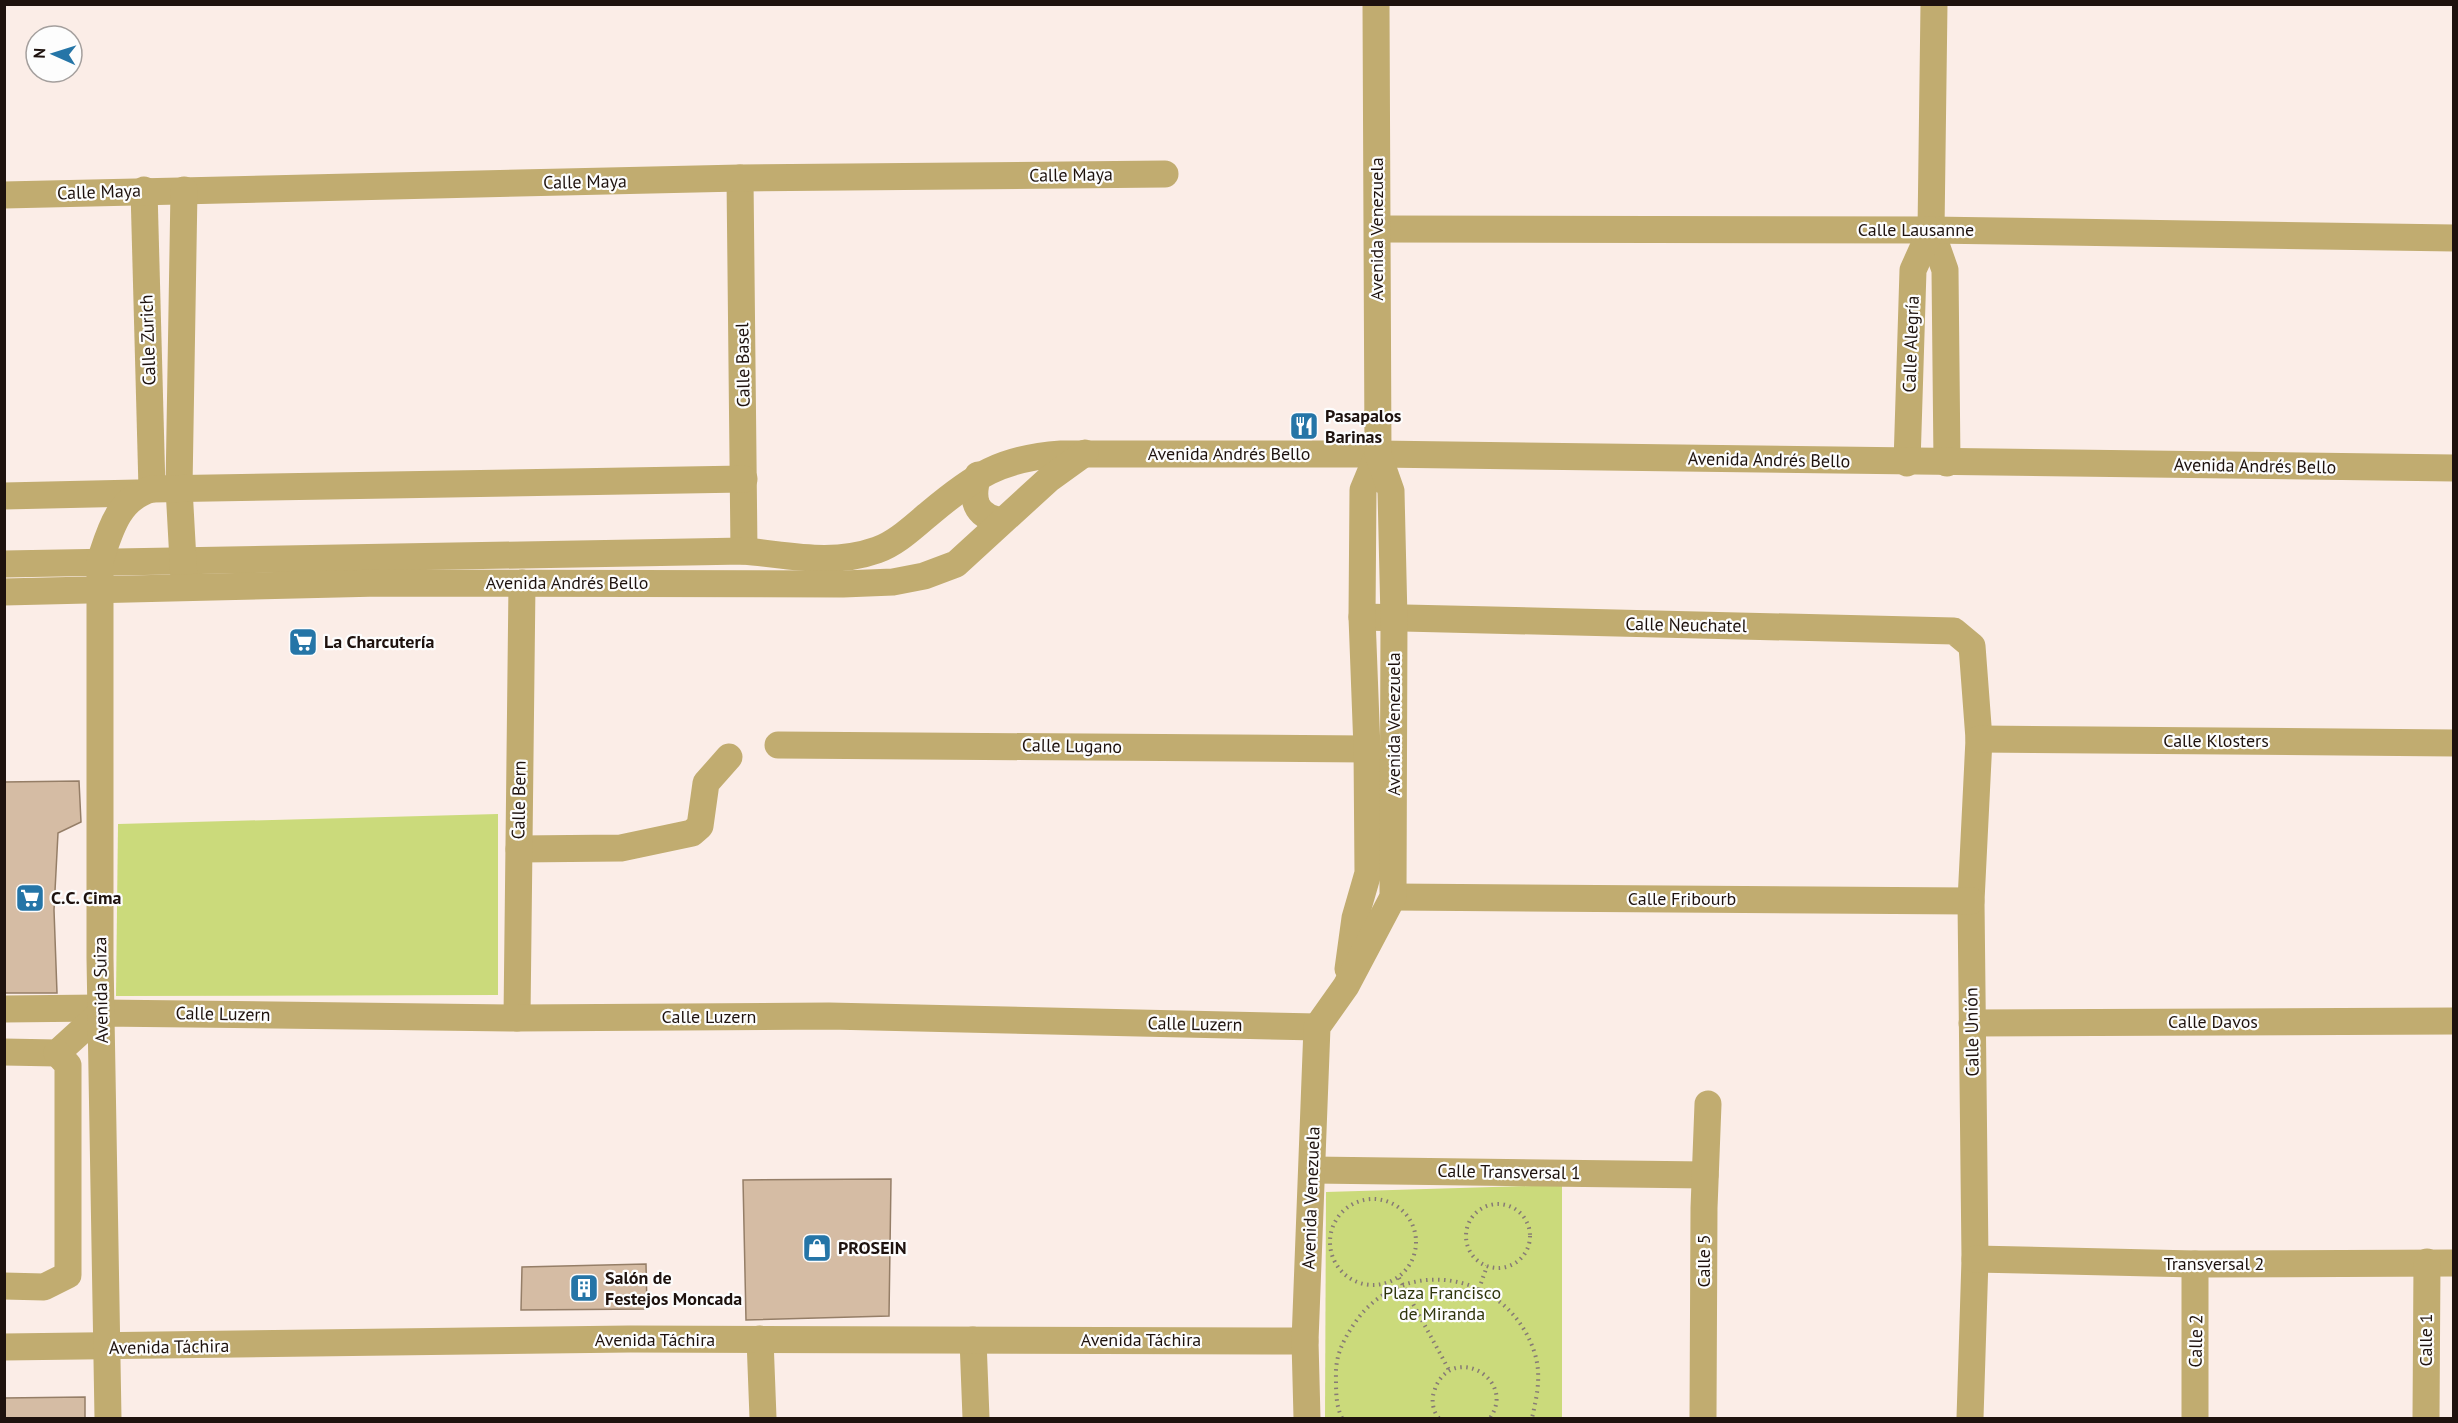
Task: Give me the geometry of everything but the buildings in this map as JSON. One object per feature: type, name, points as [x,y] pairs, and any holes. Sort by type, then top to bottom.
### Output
[{"type":"street","name":"Avenida Venezuela","points":[[1307,1419],[1305,1341],[1317,1027],[1346,986],[1393,897],[1394,619],[1391,491],[1378,454],[1376,4]]},
{"type":"street","name":"Calle Alegría","points":[[1934,4],[1931,230],[1945,270],[1947,463]]},
{"type":"street","name":"Calle Maya","points":[[4,195],[740,178],[1165,174]]},
{"type":"street","name":"Calle Basel","points":[[740,178],[744,551]]},
{"type":"street","name":"Calle Zurich","points":[[144,190],[144,491]]},
{"type":"street","name":"Calle Zurich","points":[[184,190],[179,488],[185,589]]},
{"type":"street","name":"Calle Lausanne","points":[[1378,229],[1931,230],[2454,238]]},
{"type":"street","name":"Calle Alegría","points":[[1907,463],[1913,270],[1931,230]]},
{"type":"street","name":"Avenida Andrés Bello","points":[[4,592],[522,583],[843,584],[893,582],[924,576],[956,564],[1024,502],[1085,453]]},
{"type":"street","name":"Avenida Andrés Bello","points":[[4,564],[744,551],[807,559],[842,557],[877,550],[893,542],[978,475],[1039,455],[1085,453],[1378,454],[1907,463],[2454,468]]},
{"type":"street","name":"Avenida Venezuela","points":[[1346,986],[1355,918],[1368,873],[1367,750],[1362,617],[1363,490],[1378,454]]},
{"type":"street","points":[[1011,463],[1023,480],[1024,502]]},
{"type":"street","points":[[978,475],[973,494],[976,508],[984,516],[1002,521]]},
{"type":"street","points":[[4,496],[179,488],[744,479]]},
{"type":"street","name":"Avenida Suiza","points":[[108,1419],[101,1010],[100,561],[111,526],[121,510],[144,491]]},
{"type":"street","name":"Calle Bern","points":[[516,1018],[522,583]]},
{"type":"street","name":"Calle Neuchatel","points":[[1362,617],[1954,631],[1972,646]]},
{"type":"street","name":"Calle Unión","points":[[1970,1419],[1975,1259],[1971,901],[1978,739],[1972,646]]},
{"type":"street","name":"Calle Klosters","points":[[1978,739],[2454,743]]},
{"type":"street","name":"Calle Lugano","points":[[778,745],[1367,750]]},
{"type":"street","points":[[519,849],[621,848],[692,833],[700,826],[706,783],[729,757]]},
{"type":"street","name":"Calle Fribourb","points":[[1393,897],[1971,901]]},
{"type":"street","name":"Calle Luzern","points":[[4,1009],[516,1018],[829,1016],[1317,1027]]},
{"type":"street","points":[[4,1052],[57,1053],[101,1010]]},
{"type":"street","name":"Calle Davos","points":[[1972,1023],[2454,1021]]},
{"type":"street","points":[[4,1286],[44,1287],[68,1275],[68,1065],[57,1053]]},
{"type":"street","name":"Calle 5","points":[[1703,1419],[1705,1175],[1708,1104]]},
{"type":"street","name":"Calle Transversal 1","points":[[1313,1170],[1705,1175]]},
{"type":"street","name":"Transversal 2","points":[[1975,1259],[2195,1264],[2454,1263]]},
{"type":"street","name":"Calle 1","points":[[2426,1419],[2427,1262]]},
{"type":"street","name":"Calle 2","points":[[2195,1264],[2195,1419]]},
{"type":"street","points":[[760,1339],[763,1419]]},
{"type":"street","name":"Avenida Táchira","points":[[4,1347],[108,1348],[760,1339],[1305,1341]]},
{"type":"street","points":[[973,1340],[976,1419]]},
{"type":"path","points":[[1368,1198],[1382,1199],[1396,1204],[1407,1213],[1414,1226],[1417,1240],[1412,1261],[1399,1278],[1386,1284],[1372,1286],[1358,1283],[1345,1275],[1336,1264],[1330,1251],[1330,1236],[1334,1222],[1342,1210],[1354,1202],[1368,1198]]},
{"type":"path","points":[[1498,1204],[1516,1209],[1522,1214],[1530,1231],[1530,1242],[1525,1254],[1516,1263],[1506,1268],[1487,1266],[1470,1253],[1466,1234],[1468,1223],[1483,1207],[1498,1204]]},
{"type":"path","points":[[1479,1288],[1487,1266]]},
{"type":"path","points":[[1399,1278],[1449,1370]]},
{"type":"path","points":[[1342,1419],[1337,1408],[1335,1365],[1341,1343],[1364,1308],[1382,1294],[1413,1281],[1450,1279],[1479,1288],[1504,1304],[1521,1323],[1535,1352],[1539,1387],[1532,1419]]},
{"type":"path","points":[[1439,1419],[1432,1398],[1437,1382],[1449,1370],[1463,1366],[1477,1369],[1488,1377],[1495,1389],[1496,1403],[1490,1419]]},
{"type":"green space","points":[[498,814],[498,995],[116,996],[118,824]]},
{"type":"green space","name":"Plaza Francisco de Miranda","points":[[1562,1185],[1562,1418],[1325,1418],[1326,1192]]},
{"type":"place","name":"Pasapalos Barinas","points":[[1304,426]]},
{"type":"place","name":"La Charcutería","points":[[303,642]]},
{"type":"place","name":"C.C. Cima","points":[[30,898]]},
{"type":"place","name":"PROSEIN","points":[[817,1248]]},
{"type":"place","name":"Salón de Festejos Moncada","points":[[584,1288]]}]
